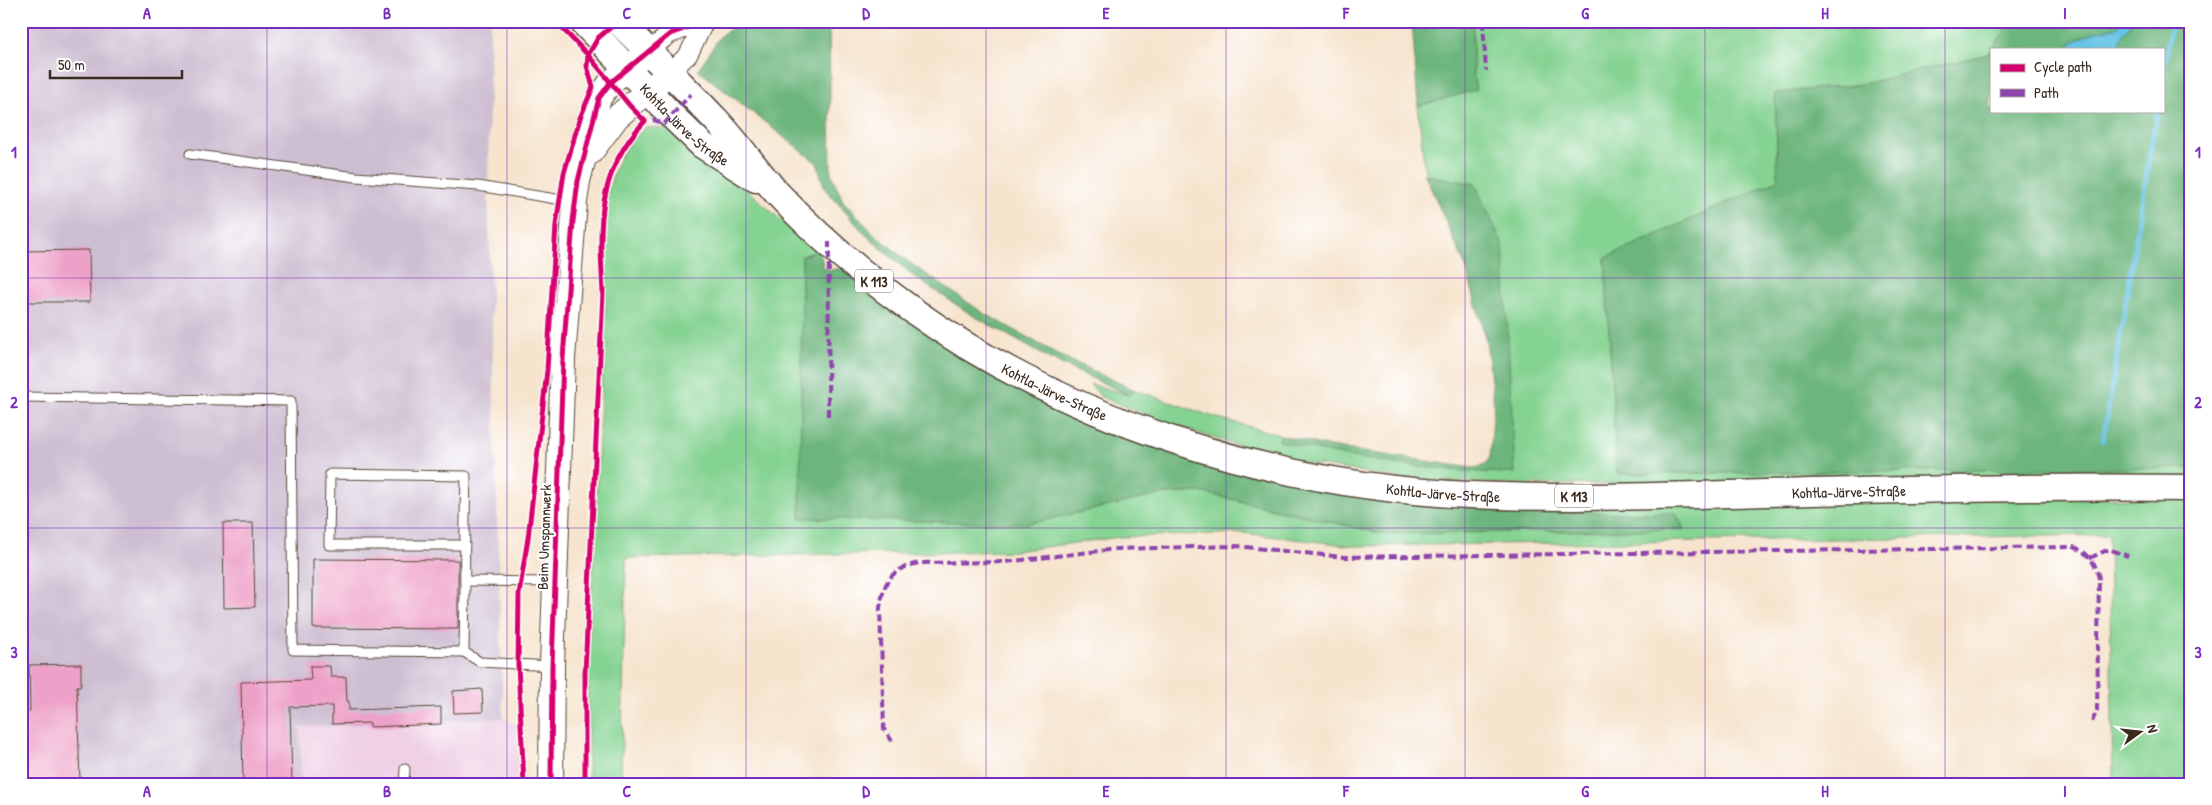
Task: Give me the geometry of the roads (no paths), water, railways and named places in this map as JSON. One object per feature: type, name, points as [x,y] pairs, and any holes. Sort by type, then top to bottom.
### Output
[{"type":"main road","name":"Kohtla-Järve-Straße","points":[[582,21],[648,92],[702,145],[778,193]]},
{"type":"main road","name":"Kohtla-Järve-Straße","points":[[618,21],[720,123],[778,193],[860,271],[909,308],[982,355],[1057,392],[1136,426],[1180,442],[1272,467],[1393,488],[1478,495],[1648,496],[2191,488]]},
{"type":"street","name":"Beim Umspannwerk","points":[[583,164],[616,117],[648,92],[688,55],[705,21]]},
{"type":"street","name":"Beim Umspannwerk","points":[[551,784],[552,666],[563,360],[575,202],[599,98],[610,82],[670,34],[705,21]]},
{"type":"lane","points":[[190,154],[356,177],[478,186],[575,202]]},
{"type":"lane","points":[[21,397],[291,401],[293,650],[464,652],[480,662],[552,666]]},
{"type":"lane","points":[[464,652],[466,476],[330,474],[329,545],[465,545]]},
{"type":"lane","points":[[465,580],[555,582]]},
{"type":"lane","points":[[404,784],[405,769]]},
{"type":"water","points":[[2124,21],[2133,21],[2123,34],[2117,48],[2070,48],[2071,43],[2096,31],[2115,28]]},
{"type":"waterway","points":[[2164,66],[2172,21]]},
{"type":"waterway","points":[[2103,441],[2157,112]]}]
